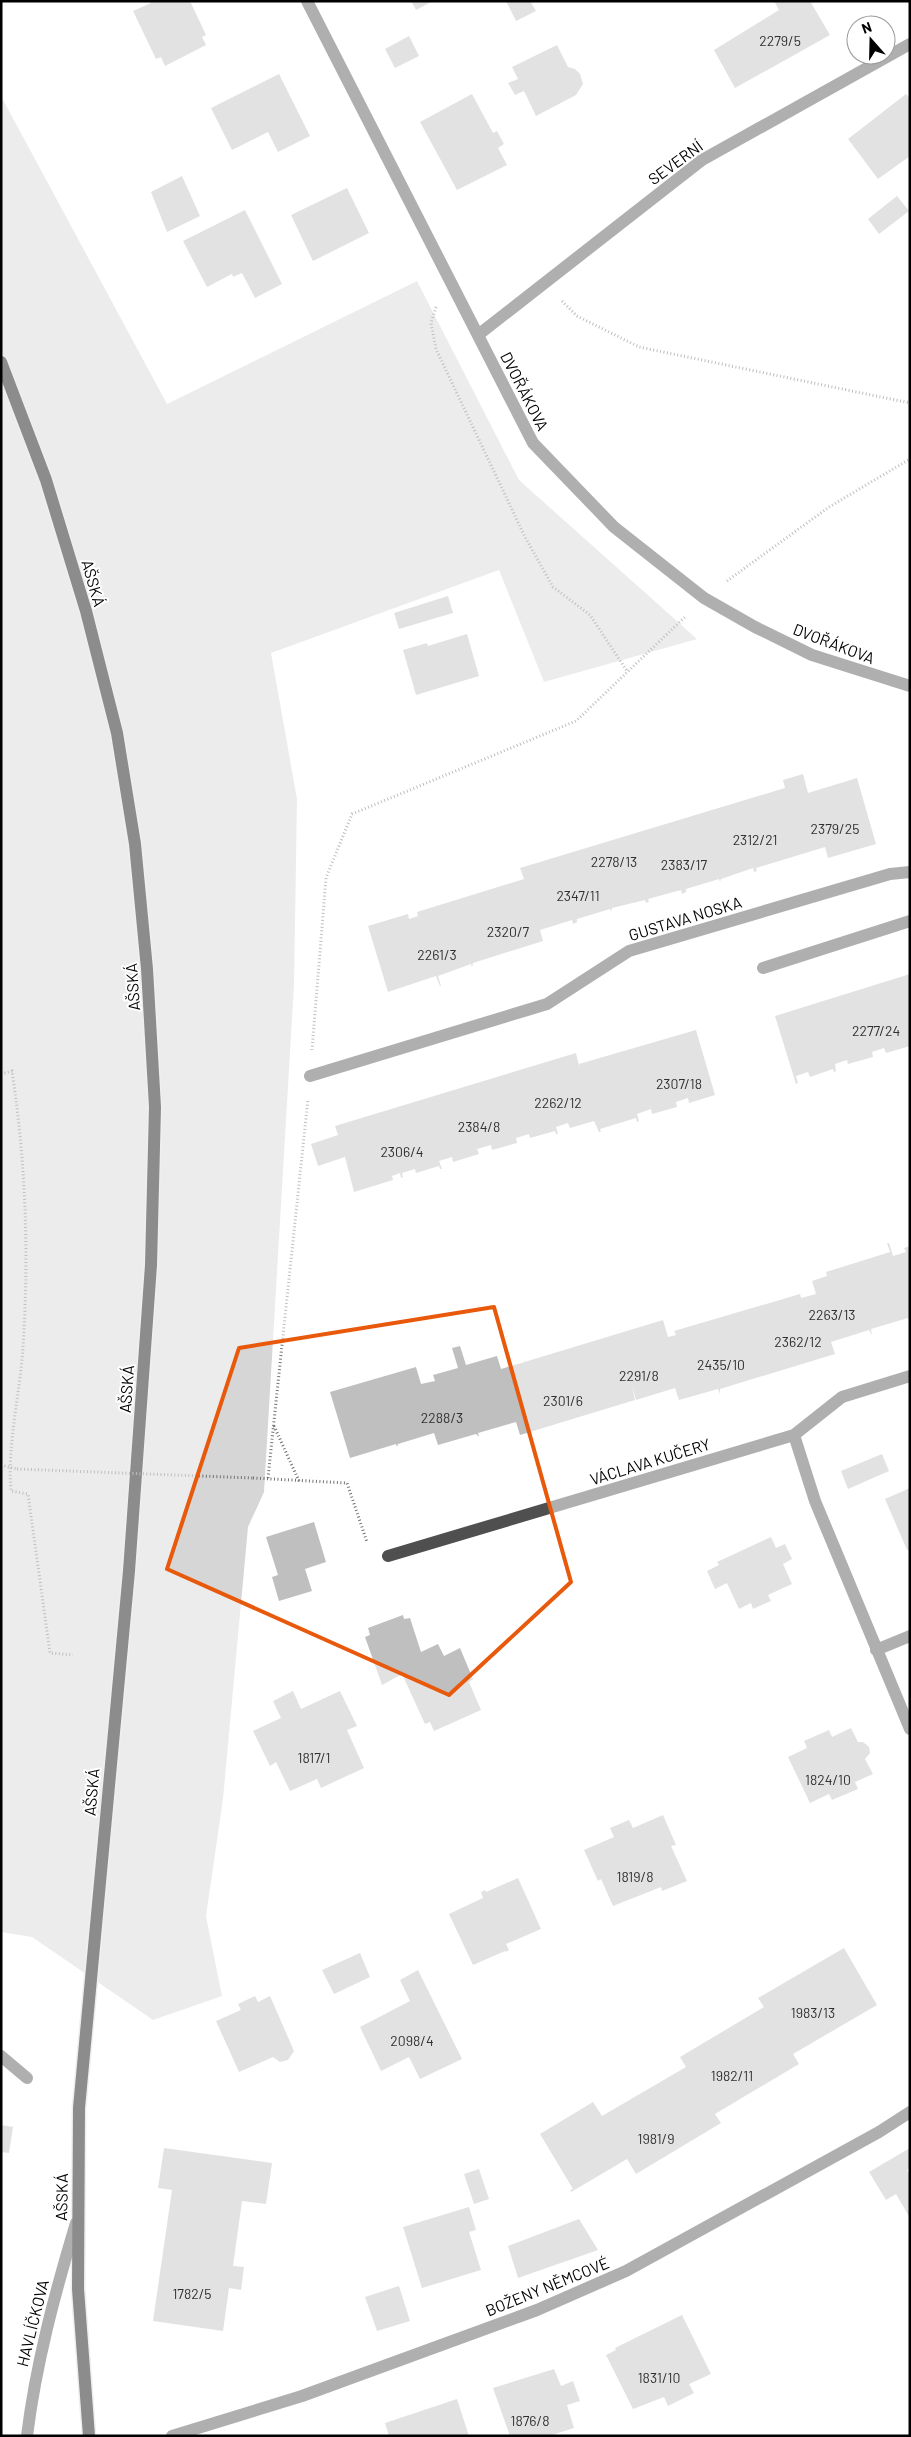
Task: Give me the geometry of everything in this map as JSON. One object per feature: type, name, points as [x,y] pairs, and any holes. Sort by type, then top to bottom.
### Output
[{"type":"main road","name":"AŠSKÁ","points":[[1,362],[46,480],[86,611],[117,733],[135,844],[147,969],[154,1107],[151,1265],[130,1571],[80,2088],[77,2221],[78,2289],[90,2436]]},
{"type":"street","name":"DVOŘÁKOVA","points":[[308,1],[533,443],[614,527],[704,598],[755,628],[812,655],[910,686]]},
{"type":"street","name":"SEVERNÍ","points":[[478,335],[702,160],[910,44]]},
{"type":"street","name":"GUSTAVA NOSKA","points":[[310,1076],[547,1004],[629,951],[890,874],[910,872]]},
{"type":"street","points":[[763,968],[910,921]]},
{"type":"street","name":"VÁCLAVA KUČERY","points":[[388,1556],[794,1435],[842,1397],[910,1376]]},
{"type":"street","points":[[794,1435],[815,1501],[910,1729]]},
{"type":"street","points":[[876,1650],[910,1636]]},
{"type":"street","points":[[1,2056],[27,2078]]},
{"type":"street","name":"BOŽENY NĚMCOVÉ","points":[[172,2436],[302,2396],[537,2310],[626,2271],[910,2112]]},
{"type":"street","name":"HAVLÍČKOVA","points":[[27,2436],[38,2369],[51,2309],[77,2221]]},
{"type":"path","points":[[446,273],[431,323],[436,348],[525,537],[553,586],[590,616],[628,671]]},
{"type":"path","points":[[544,284],[577,316],[639,346],[910,403]]},
{"type":"path","points":[[268,1478],[310,1076],[326,878],[352,814],[576,721],[704,598],[829,507],[910,459]]},
{"type":"path","points":[[1,1074],[12,1071],[24,1165],[26,1224],[27,1282],[21,1382],[9,1467],[11,1490],[28,1494],[50,1653],[73,1655]]},
{"type":"path","points":[[274,1425],[299,1480]]},
{"type":"path","points":[[1,1464],[17,1469],[268,1478],[347,1483],[373,1560],[388,1556]]},
{"type":"highlighted area","points":[[494,1307],[571,1582],[449,1695],[167,1569],[239,1348]]},
{"type":"shaded area","points":[[1,96],[167,404],[417,281],[519,480],[697,639],[544,682],[499,570],[271,653],[297,799],[294,985],[264,1492],[248,1527],[223,1799],[206,1916],[222,1996],[153,2020],[32,1937],[1,1932]]},
{"type":"building","points":[[150,1],[190,1],[206,35],[202,37],[206,45],[165,66],[161,57],[156,59],[133,11],[151,3]]},
{"type":"building","points":[[411,1],[433,1],[416,10]]},
{"type":"building","points":[[506,1],[530,1],[536,11],[516,21]]},
{"type":"building","points":[[774,1],[810,1],[830,35],[735,88],[714,50],[779,10]]},
{"type":"building","points":[[409,36],[419,56],[395,68],[385,49]]},
{"type":"building","points":[[557,45],[568,67],[575,69],[580,74],[583,84],[576,95],[536,116],[524,91],[515,95],[508,83],[518,79],[512,67]]},
{"type":"building","points":[[279,74],[310,136],[278,152],[268,132],[232,150],[211,108]]},
{"type":"building","points":[[472,94],[493,133],[497,131],[504,144],[498,148],[507,165],[457,190],[420,122]]},
{"type":"building","points":[[906,94],[910,99],[910,156],[878,179],[848,139]]},
{"type":"building","points":[[182,176],[200,216],[167,232],[151,192]]},
{"type":"building","points":[[347,188],[369,233],[313,261],[291,215]]},
{"type":"building","points":[[897,196],[909,211],[879,234],[868,219]]},
{"type":"building","points":[[245,210],[282,284],[255,298],[242,273],[233,277],[232,274],[207,287],[183,241]]},
{"type":"building","points":[[448,596],[453,613],[399,629],[394,613]]},
{"type":"building","points":[[467,634],[479,676],[416,695],[403,650],[427,643],[428,646]]},
{"type":"building","points":[[803,774],[808,793],[857,778],[876,844],[828,858],[825,847],[756,868],[757,871],[754,872],[753,868],[721,879],[720,882],[719,879],[686,889],[686,892],[682,894],[681,890],[648,899],[649,902],[646,903],[645,900],[612,908],[611,912],[610,909],[577,919],[577,922],[573,924],[572,920],[540,930],[543,941],[473,963],[472,967],[471,964],[438,976],[441,986],[436,976],[388,992],[368,926],[408,914],[409,919],[418,916],[417,912],[524,879],[520,868],[785,788],[783,780]]},
{"type":"building","points":[[910,974],[910,1046],[886,1053],[884,1048],[872,1052],[873,1057],[848,1064],[847,1060],[835,1064],[836,1071],[834,1072],[833,1069],[810,1077],[808,1072],[796,1076],[798,1083],[796,1084],[775,1016]]},
{"type":"building","points":[[696,1030],[715,1095],[689,1103],[688,1098],[676,1102],[677,1107],[652,1114],[651,1109],[637,1114],[639,1121],[637,1122],[636,1118],[600,1129],[601,1132],[599,1132],[594,1121],[570,1128],[568,1123],[556,1127],[558,1134],[555,1131],[530,1138],[529,1134],[516,1138],[517,1143],[492,1150],[491,1145],[477,1149],[479,1154],[453,1162],[452,1157],[439,1161],[442,1169],[439,1166],[416,1173],[415,1169],[402,1173],[403,1177],[401,1178],[400,1173],[392,1176],[393,1180],[354,1192],[345,1157],[318,1166],[311,1144],[338,1135],[335,1126],[576,1053],[580,1070],[579,1064]]},
{"type":"building","points":[[887,1243],[889,1243],[893,1256],[906,1252],[904,1248],[910,1246],[910,1323],[908,1318],[871,1329],[872,1335],[869,1330],[831,1342],[835,1354],[720,1389],[720,1394],[718,1389],[679,1400],[675,1388],[636,1400],[632,1385],[635,1400],[520,1435],[516,1422],[478,1433],[479,1437],[476,1434],[438,1445],[434,1433],[398,1444],[397,1447],[396,1444],[350,1458],[330,1392],[416,1367],[421,1384],[435,1381],[433,1375],[458,1368],[452,1348],[460,1346],[466,1365],[497,1356],[501,1369],[663,1320],[668,1337],[676,1335],[674,1331],[800,1294],[801,1298],[816,1294],[812,1281],[827,1276],[826,1272],[890,1252]]},
{"type":"building","points":[[882,1454],[889,1471],[848,1489],[841,1471]]},
{"type":"building","points":[[910,1488],[910,1549],[907,1550],[885,1499]]},
{"type":"building","points":[[314,1522],[326,1562],[305,1569],[312,1591],[279,1601],[272,1577],[278,1575],[266,1537]]},
{"type":"building","points":[[771,1537],[776,1548],[785,1544],[792,1559],[783,1564],[792,1584],[768,1595],[771,1601],[753,1609],[751,1603],[739,1609],[727,1583],[715,1589],[707,1571],[719,1565],[717,1562]]},
{"type":"building","points":[[403,1615],[404,1619],[410,1618],[421,1652],[438,1644],[444,1656],[460,1648],[473,1679],[469,1682],[481,1710],[434,1731],[430,1722],[425,1724],[402,1674],[382,1685],[365,1637],[370,1635],[368,1628]]},
{"type":"building","points":[[293,1691],[301,1709],[340,1691],[357,1726],[347,1730],[364,1768],[321,1788],[317,1779],[290,1791],[276,1762],[270,1766],[253,1731],[281,1718],[273,1701]]},
{"type":"building","points":[[851,1728],[858,1742],[863,1742],[869,1747],[870,1753],[865,1759],[873,1774],[855,1782],[858,1789],[832,1800],[829,1794],[810,1803],[788,1757],[807,1748],[804,1741],[829,1730],[832,1737]]},
{"type":"building","points":[[663,1815],[676,1845],[671,1846],[687,1881],[662,1891],[661,1887],[613,1906],[601,1879],[598,1881],[584,1850],[614,1837],[610,1828],[629,1820],[633,1828]]},
{"type":"building","points":[[518,1878],[541,1929],[506,1944],[509,1950],[506,1952],[473,1965],[449,1914],[483,1898],[481,1892],[485,1890],[486,1892]]},
{"type":"building","points":[[844,1948],[877,2005],[793,2054],[799,2064],[715,2114],[721,2123],[636,2174],[627,2159],[571,2192],[570,2190],[573,2189],[540,2134],[593,2102],[602,2116],[686,2067],[680,2057],[764,2007],[758,1998]]},
{"type":"building","points":[[360,1953],[370,1977],[334,1994],[322,1970]]},
{"type":"building","points":[[418,1970],[462,2059],[420,2079],[409,2057],[381,2071],[360,2027],[410,2001],[400,1980]]},
{"type":"building","points":[[255,1996],[258,2002],[270,1996],[294,2051],[288,2060],[280,2062],[273,2057],[239,2072],[216,2021],[241,2010],[238,2004]]},
{"type":"building","points":[[1,2125],[13,2127],[9,2153],[1,2152]]},
{"type":"building","points":[[164,2148],[272,2163],[266,2204],[242,2201],[233,2266],[244,2267],[241,2290],[229,2288],[223,2331],[153,2321],[172,2190],[158,2188]]},
{"type":"building","points":[[910,2148],[910,2168],[907,2170],[910,2175],[910,2218],[896,2194],[886,2200],[869,2172]]},
{"type":"building","points":[[479,2169],[489,2199],[474,2204],[464,2174]]},
{"type":"building","points":[[469,2207],[476,2230],[469,2232],[481,2270],[422,2288],[403,2227]]},
{"type":"building","points":[[579,2219],[598,2250],[518,2278],[508,2246]]},
{"type":"building","points":[[399,2286],[410,2321],[377,2331],[365,2297]]},
{"type":"building","points":[[682,2315],[711,2374],[689,2384],[694,2393],[668,2406],[664,2397],[633,2409],[606,2355],[616,2350],[615,2348]]},
{"type":"building","points":[[554,2369],[561,2386],[573,2381],[580,2401],[567,2405],[574,2428],[549,2436],[510,2436],[493,2388]]},
{"type":"building","points":[[457,2399],[469,2436],[389,2436],[385,2423]]}]
